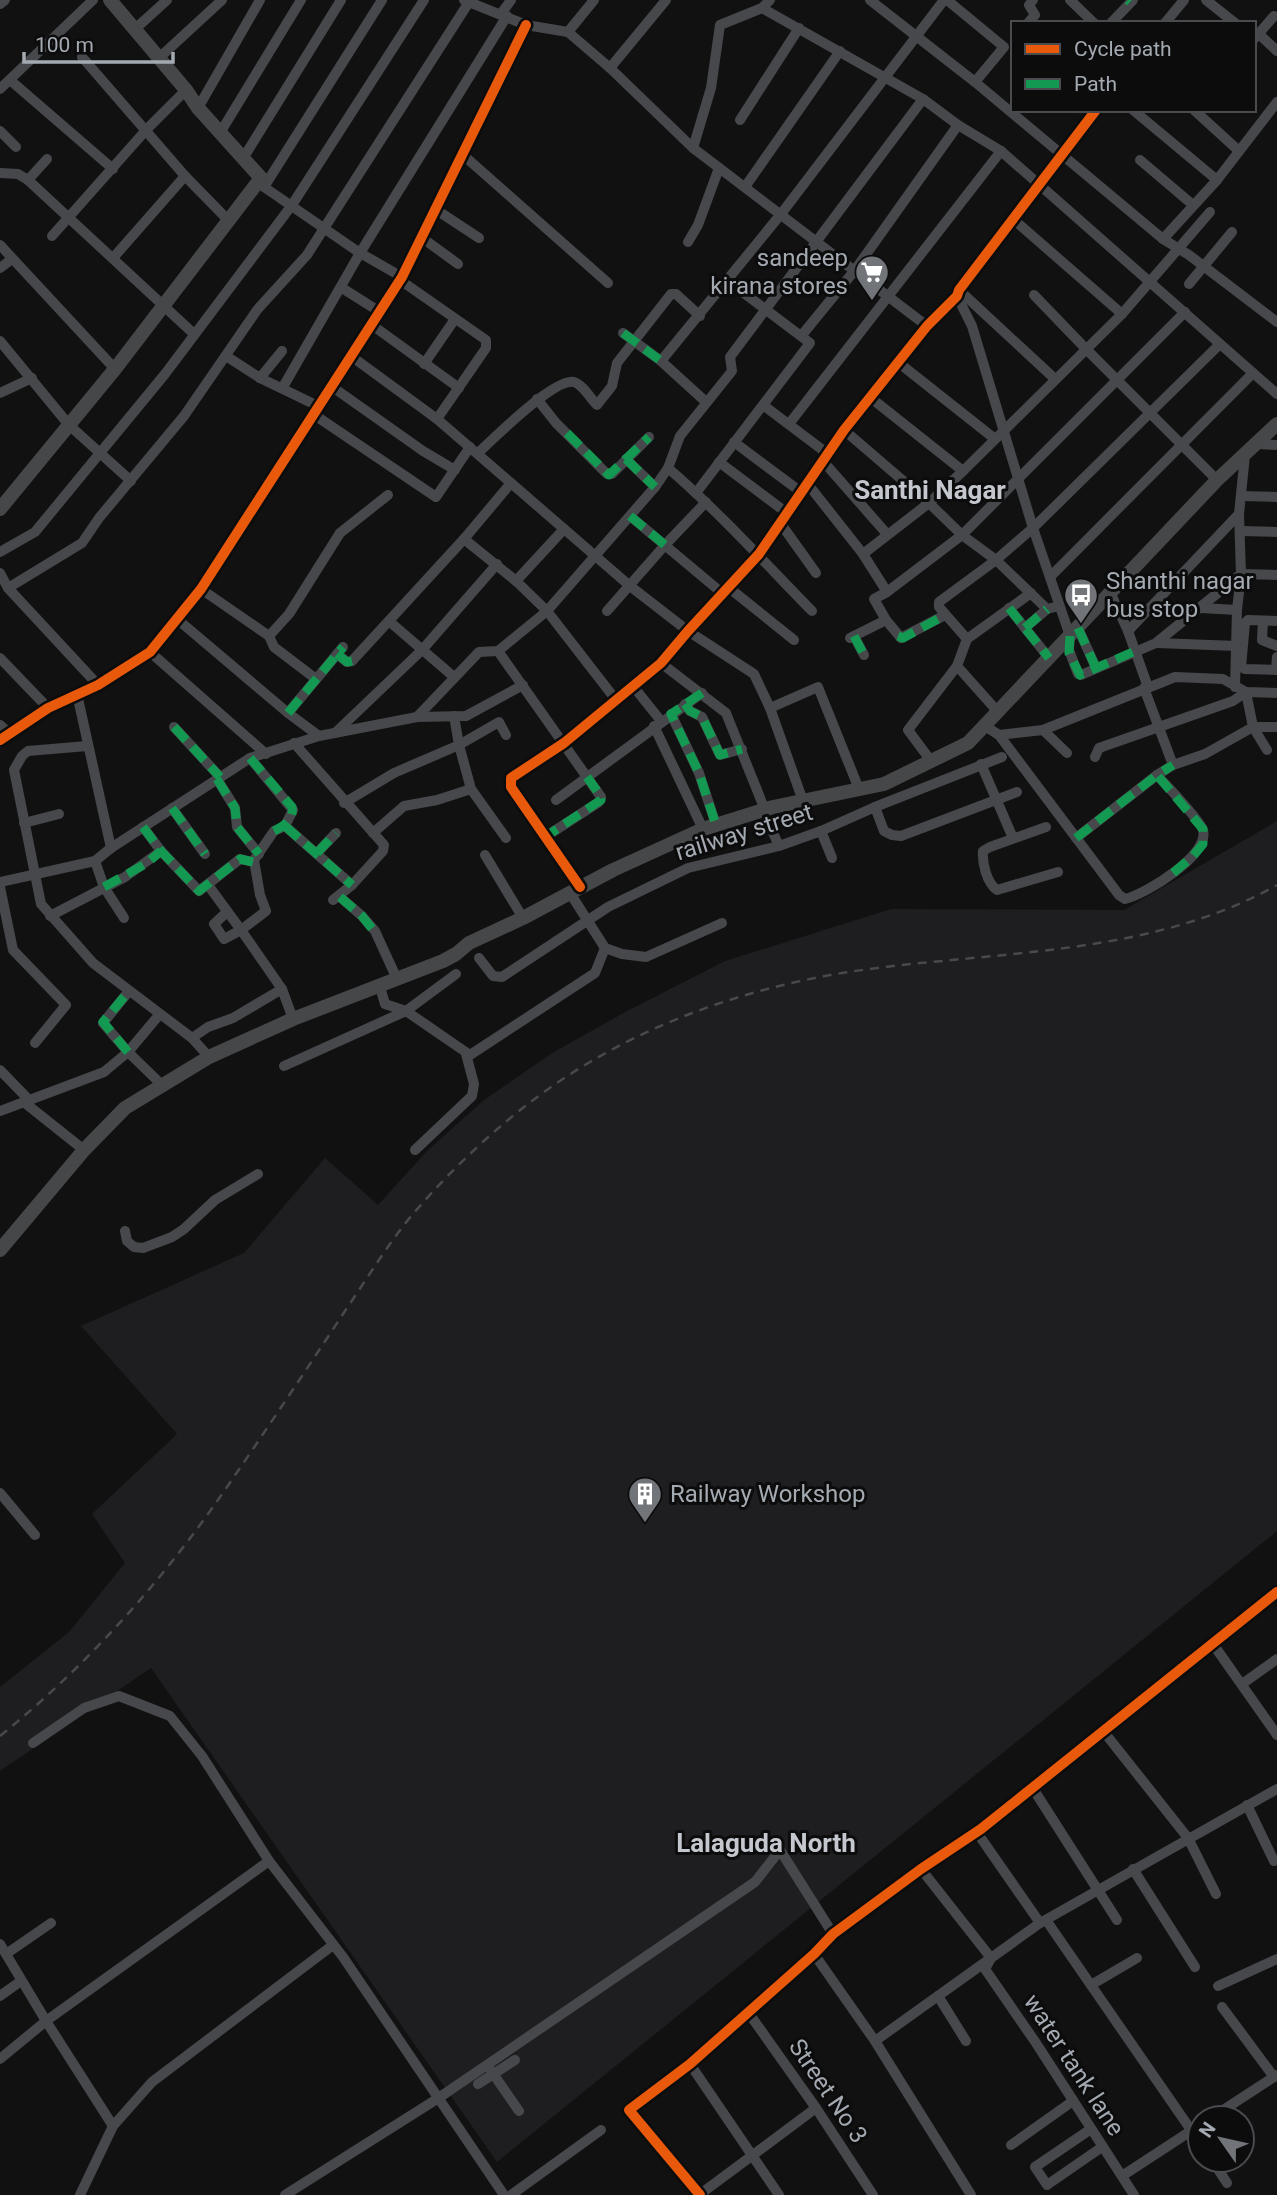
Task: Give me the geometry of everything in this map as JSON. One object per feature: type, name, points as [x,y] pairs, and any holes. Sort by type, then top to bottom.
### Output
[{"type":"main road","points":[[0,509],[116,369],[228,220],[263,182],[244,157],[198,108],[110,0]]},
{"type":"main road","points":[[0,1250],[84,1150],[125,1108],[209,1057],[293,1019],[443,961],[469,943],[523,918],[613,870],[710,827],[765,810],[884,783],[968,743],[1217,480],[1277,424]]},
{"type":"street","points":[[0,4],[5,0]]},
{"type":"street","points":[[0,89],[93,0]]},
{"type":"street","points":[[135,29],[167,0]]},
{"type":"street","points":[[159,58],[222,0]]},
{"type":"street","points":[[198,108],[260,0]]},
{"type":"street","points":[[220,133],[301,0]]},
{"type":"street","points":[[244,157],[341,0]]},
{"type":"street","points":[[382,0],[263,182],[360,253],[483,336],[487,345],[437,419]]},
{"type":"street","points":[[0,552],[35,532],[194,334],[292,205],[424,0]]},
{"type":"street","points":[[283,387],[511,0]]},
{"type":"street","points":[[568,32],[594,0]]},
{"type":"street","points":[[610,68],[666,0]]},
{"type":"street","points":[[693,148],[711,88],[720,24],[762,8],[769,0]]},
{"type":"street","points":[[870,0],[975,82],[1163,239],[1277,322]]},
{"type":"street","points":[[662,361],[781,214],[946,0],[1004,47],[975,82]]},
{"type":"street","points":[[1030,21],[1035,15],[1029,5],[1033,0]]},
{"type":"street","points":[[1070,0],[1092,21]]},
{"type":"street","points":[[1167,21],[1184,0]]},
{"type":"street","points":[[1206,0],[1232,21]]},
{"type":"street","points":[[4,586],[82,543],[99,518],[184,416],[257,310],[307,254],[467,1],[526,25],[568,32],[610,68],[693,148],[927,326]]},
{"type":"street","points":[[1113,21],[1130,1]]},
{"type":"street","points":[[762,8],[923,99],[958,125],[1001,151],[1277,394]]},
{"type":"street","points":[[1274,16],[1256,35],[1277,51]]},
{"type":"street","points":[[0,740],[48,708],[98,685],[150,652],[201,589],[401,279],[526,25]]},
{"type":"street","points":[[740,120],[799,28]]},
{"type":"street","points":[[745,187],[840,51]]},
{"type":"street","points":[[82,57],[185,176],[228,220]]},
{"type":"street","points":[[10,80],[113,169]]},
{"type":"street","points":[[52,236],[146,129],[186,90]]},
{"type":"street","points":[[417,718],[479,652],[498,651],[547,611],[656,487],[668,468],[680,436],[732,371],[730,357],[923,99]]},
{"type":"street","points":[[1163,239],[1217,180],[1277,102]]},
{"type":"street","points":[[722,923],[646,957],[622,954],[605,948],[586,921],[575,890],[545,837],[509,781],[564,743],[661,663],[759,554],[844,430],[927,326],[958,293],[1094,112]]},
{"type":"street","points":[[1135,112],[1217,180]]},
{"type":"street","points":[[1196,112],[1240,150]]},
{"type":"street","points":[[802,335],[855,270],[958,125]]},
{"type":"street","points":[[0,131],[16,148]]},
{"type":"street","points":[[789,424],[1001,151]]},
{"type":"street","points":[[462,154],[608,283]]},
{"type":"street","points":[[28,180],[47,159]]},
{"type":"street","points":[[1140,160],[1193,205]]},
{"type":"street","points":[[688,242],[698,225],[719,168]]},
{"type":"street","points":[[0,173],[18,174],[28,180],[194,334]]},
{"type":"street","points":[[113,258],[185,176]]},
{"type":"street","points":[[435,209],[479,238]]},
{"type":"street","points":[[863,554],[929,503],[963,471],[1122,314],[1210,212]]},
{"type":"street","points":[[1013,219],[1122,314]]},
{"type":"street","points":[[1189,284],[1232,232]]},
{"type":"street","points":[[421,237],[458,264]]},
{"type":"street","points":[[0,245],[116,369]]},
{"type":"street","points":[[0,268],[12,258]]},
{"type":"street","points":[[696,493],[810,343],[728,281]]},
{"type":"street","points":[[342,288],[380,312]]},
{"type":"street","points":[[958,293],[1055,379]]},
{"type":"street","points":[[958,293],[972,326],[1002,430],[1059,606],[1096,668]]},
{"type":"street","points":[[226,356],[260,378],[283,387],[436,497],[455,470],[474,450],[537,399],[573,382],[597,405],[614,381],[617,363],[671,294],[676,294],[700,316]]},
{"type":"street","points":[[1034,295],[1217,480]]},
{"type":"street","points":[[945,615],[901,638],[874,599],[962,535],[1115,379],[1185,312]]},
{"type":"street","points":[[424,363],[455,318]]},
{"type":"street","points":[[372,325],[459,388]]},
{"type":"street","points":[[624,333],[662,361],[706,402]]},
{"type":"street","points":[[0,341],[69,425],[131,481]]},
{"type":"street","points":[[967,639],[945,615],[939,602],[996,560],[1033,528],[1220,344]]},
{"type":"street","points":[[260,378],[282,351]]},
{"type":"street","points":[[352,356],[437,419],[630,586],[688,631],[754,674],[770,708],[803,801]]},
{"type":"street","points":[[899,363],[995,439]]},
{"type":"street","points":[[1051,576],[1253,373]]},
{"type":"street","points":[[0,393],[32,378]]},
{"type":"street","points":[[331,386],[423,451],[455,470]]},
{"type":"street","points":[[871,398],[963,471]]},
{"type":"street","points":[[537,399],[556,424],[607,474],[612,474],[649,437]]},
{"type":"street","points":[[763,405],[824,451],[822,460]]},
{"type":"street","points":[[844,430],[962,535],[996,560],[1047,609]]},
{"type":"street","points":[[734,442],[804,487],[863,554],[887,592]]},
{"type":"street","points":[[1257,444],[1277,445]]},
{"type":"street","points":[[1235,687],[1241,574],[1239,514],[1245,455]]},
{"type":"street","points":[[626,459],[656,487]]},
{"type":"street","points":[[822,460],[887,534]]},
{"type":"street","points":[[719,462],[787,513]]},
{"type":"street","points":[[668,468],[759,554],[781,581],[812,611]]},
{"type":"street","points":[[288,713],[340,651],[349,663],[390,622],[511,483]]},
{"type":"street","points":[[269,636],[289,614],[340,533],[388,495]]},
{"type":"street","points":[[1241,496],[1277,497]]},
{"type":"street","points":[[607,611],[706,502]]},
{"type":"street","points":[[1128,631],[1239,514]]},
{"type":"street","points":[[630,516],[793,640]]},
{"type":"street","points":[[781,524],[816,573]]},
{"type":"street","points":[[516,580],[564,529]]},
{"type":"street","points":[[1241,531],[1277,532]]},
{"type":"street","points":[[464,539],[516,580],[547,611],[616,700]]},
{"type":"street","points":[[335,733],[422,650],[497,564]]},
{"type":"street","points":[[0,573],[4,586],[98,685]]},
{"type":"street","points":[[1074,632],[1069,650],[1077,673],[1081,675],[1156,643],[1241,574],[1277,575]]},
{"type":"street","points":[[201,589],[269,636],[274,647],[316,679]]},
{"type":"street","points":[[1110,592],[1128,631],[1157,727],[1173,765]]},
{"type":"street","points":[[931,761],[908,730],[957,666],[967,639],[1031,593]]},
{"type":"street","points":[[1025,628],[1047,609],[1059,606]]},
{"type":"street","points":[[1009,608],[1049,658]]},
{"type":"street","points":[[1201,608],[1237,610]]},
{"type":"street","points":[[177,619],[319,736]]},
{"type":"street","points":[[864,655],[852,637],[886,620]]},
{"type":"street","points":[[1277,621],[1248,620],[1245,623],[1241,667],[1276,670],[1277,657]]},
{"type":"street","points":[[1264,621],[1262,640],[1277,646]]},
{"type":"street","points":[[390,622],[454,677]]},
{"type":"street","points":[[1156,643],[1237,646]]},
{"type":"street","points":[[498,651],[601,797],[601,800],[545,837]]},
{"type":"street","points":[[150,652],[266,754]]},
{"type":"street","points":[[0,659],[48,708]]},
{"type":"street","points":[[661,663],[726,713],[765,810]]},
{"type":"street","points":[[957,666],[998,712]]},
{"type":"street","points":[[999,735],[1043,730],[1175,677],[1223,679],[1246,692],[1277,694]]},
{"type":"street","points":[[0,882],[95,861],[250,758],[319,736],[417,718],[466,716],[523,685]]},
{"type":"street","points":[[634,686],[657,724],[710,827]]},
{"type":"street","points":[[770,708],[818,687],[859,789]]},
{"type":"street","points":[[556,800],[702,692]]},
{"type":"street","points":[[1095,757],[1099,748],[1233,701],[1246,692]]},
{"type":"street","points":[[1246,692],[1253,727],[1267,750]]},
{"type":"street","points":[[77,695],[111,848]]},
{"type":"street","points":[[685,704],[690,711],[702,717],[720,755],[742,749]]},
{"type":"street","points":[[671,714],[699,773],[710,827]]},
{"type":"street","points":[[454,716],[471,789],[506,838]]},
{"type":"street","points":[[344,803],[394,773],[459,746],[499,722],[506,735]]},
{"type":"street","points":[[0,725],[11,735]]},
{"type":"street","points":[[985,726],[999,735],[1119,895],[1125,899],[1173,873],[1203,844],[1203,828],[1157,775]]},
{"type":"street","points":[[174,727],[218,778],[235,807],[237,827],[256,858],[260,898],[266,911],[226,939],[215,928],[216,920],[227,912]]},
{"type":"street","points":[[1076,838],[1173,765],[1205,754],[1253,727],[1277,727]]},
{"type":"street","points":[[1043,730],[1067,753]]},
{"type":"street","points":[[294,743],[344,803],[384,845],[383,851],[337,898],[375,931],[397,979]]},
{"type":"street","points":[[87,747],[28,751],[14,770],[41,904],[93,963],[192,1038],[209,1057]]},
{"type":"street","name":"railway street","points":[[479,958],[493,976],[502,977],[608,907],[688,868],[779,846],[1002,757]]},
{"type":"street","points":[[250,758],[292,807],[293,813],[285,826],[274,831],[256,858]]},
{"type":"street","points":[[981,764],[1013,838]]},
{"type":"street","points":[[373,833],[404,806],[437,800],[471,789]]},
{"type":"street","points":[[876,807],[884,831],[896,836],[1017,792]]},
{"type":"street","points":[[172,808],[205,854]]},
{"type":"street","points":[[24,823],[59,814]]},
{"type":"street","points":[[285,826],[352,885]]},
{"type":"street","points":[[143,827],[198,891],[240,859],[256,858]]},
{"type":"street","points":[[1046,827],[990,846],[983,851],[983,860],[993,889],[1000,891],[1058,872]]},
{"type":"street","points":[[771,828],[779,846]]},
{"type":"street","points":[[821,831],[832,858]]},
{"type":"street","points":[[317,853],[336,833]]},
{"type":"street","points":[[50,916],[147,863],[161,851]]},
{"type":"street","points":[[485,855],[523,918]]},
{"type":"street","points":[[95,861],[104,887],[124,918]]},
{"type":"street","points":[[208,886],[282,989],[293,1019]]},
{"type":"street","points":[[0,887],[5,939],[66,1005],[35,1042]]},
{"type":"street","points":[[466,1054],[475,1053],[594,973],[605,948]]},
{"type":"street","points":[[284,1066],[406,1011],[456,974]]},
{"type":"street","points":[[375,1025],[385,1004],[380,987]]},
{"type":"street","points":[[192,1038],[282,989]]},
{"type":"street","points":[[129,991],[103,1022],[128,1052],[162,1084]]},
{"type":"street","points":[[385,1004],[406,1011],[466,1054],[474,1084],[472,1096],[415,1150]]},
{"type":"street","points":[[0,1111],[104,1072],[128,1052],[159,1015]]},
{"type":"street","points":[[0,1070],[27,1102],[84,1150]]},
{"type":"street","points":[[124,1231],[127,1241],[134,1247],[143,1248],[172,1237],[215,1200],[258,1174]]},
{"type":"street","points":[[0,1493],[35,1535]]},
{"type":"street","points":[[816,2108],[699,2195],[629,2110],[690,2064],[833,1934],[921,1868],[976,1831],[1277,1592]]},
{"type":"street","points":[[1213,1644],[1277,1735]]},
{"type":"street","points":[[1242,1684],[1277,1659]]},
{"type":"street","points":[[33,1743],[85,1708],[119,1696],[170,1716],[202,1756],[269,1861],[333,1945],[504,2195]]},
{"type":"street","points":[[1104,1732],[1188,1838],[1216,1895]]},
{"type":"street","points":[[1032,1787],[1117,1920]]},
{"type":"street","points":[[875,2040],[1043,1921],[1277,1789]]},
{"type":"street","points":[[1247,1805],[1274,1861]]},
{"type":"street","points":[[976,1831],[1186,2114]]},
{"type":"street","points":[[285,2195],[437,2099],[490,2069],[755,1882],[780,1850],[833,1934]]},
{"type":"street","points":[[0,2059],[46,2021],[269,1861]]},
{"type":"street","points":[[921,1868],[991,1958]]},
{"type":"street","points":[[1133,1869],[1195,1967]]},
{"type":"street","points":[[6,1954],[51,1923]]},
{"type":"street","points":[[0,1944],[113,2126]]},
{"type":"street","points":[[80,2195],[113,2126],[152,2082],[333,1945]]},
{"type":"street","points":[[814,1954],[875,2040],[971,2195]]},
{"type":"street","name":"water tank lane","points":[[991,1958],[985,1969],[1074,2110],[1091,2129],[1133,2195]]},
{"type":"street","points":[[1091,1985],[1138,1958]]},
{"type":"street","points":[[1218,1986],[1277,1959]]},
{"type":"street","points":[[0,1996],[21,1981]]},
{"type":"street","points":[[938,1996],[966,2041]]},
{"type":"street","points":[[1222,2007],[1275,2076],[1232,2104]]},
{"type":"street","name":"Street No 3","points":[[748,2011],[873,2195]]},
{"type":"street","points":[[478,2084],[490,2069],[515,2060]]},
{"type":"street","points":[[690,2064],[779,2195]]},
{"type":"street","points":[[490,2069],[519,2111]]},
{"type":"street","points":[[1011,2145],[1074,2110]]},
{"type":"street","points":[[1091,2129],[1035,2167],[1047,2185],[1104,2149]]},
{"type":"street","points":[[511,2195],[601,2130]]},
{"type":"street","points":[[1122,2176],[1186,2134]]},
{"type":"street","points":[[1045,2193],[1104,2149]]},
{"type":"street","points":[[1222,2174],[1227,2182]]},
{"type":"shaded area","points":[[1277,821],[1277,1531],[497,2162],[151,1668],[0,1771],[0,1687],[69,1632],[125,1563],[92,1514],[177,1434],[81,1326],[244,1253],[325,1158],[378,1205],[426,1152],[484,1100],[552,1053],[725,961],[891,909],[1124,910]]},
{"type":"railway","points":[[0,1736],[95,1649],[179,1553],[412,1215],[495,1131],[565,1078],[650,1031],[712,1006],[776,987],[842,973],[1008,955],[1120,939],[1174,927],[1227,909],[1277,885]]},
{"type":"marked path","points":[[623,333],[661,361]]},
{"type":"marked path","points":[[567,433],[609,475],[649,437]]},
{"type":"marked path","points":[[626,459],[655,487]]},
{"type":"marked path","points":[[630,516],[665,545]]},
{"type":"marked path","points":[[1009,608],[1049,658]]},
{"type":"marked path","points":[[1025,628],[1047,609]]},
{"type":"marked path","points":[[898,636],[903,638],[945,615]]},
{"type":"marked path","points":[[1078,628],[1096,668]]},
{"type":"marked path","points":[[854,636],[864,655]]},
{"type":"marked path","points":[[1070,636],[1069,653],[1080,675],[1135,651]]},
{"type":"marked path","points":[[288,713],[343,647]]},
{"type":"marked path","points":[[337,654],[347,662],[352,661]]},
{"type":"marked path","points":[[702,693],[671,714],[699,773],[716,825]]},
{"type":"marked path","points":[[685,704],[690,711],[702,717],[720,755],[742,749]]},
{"type":"marked path","points":[[174,727],[220,777]]},
{"type":"marked path","points":[[250,758],[292,807],[290,819],[274,831]]},
{"type":"marked path","points":[[1173,765],[1157,775],[1203,829],[1203,844],[1173,873]]},
{"type":"marked path","points":[[1076,838],[1157,775]]},
{"type":"marked path","points":[[543,834],[545,837],[601,800],[587,777]]},
{"type":"marked path","points":[[217,779],[235,808],[237,827],[259,854]]},
{"type":"marked path","points":[[172,808],[205,854]]},
{"type":"marked path","points":[[285,826],[352,885]]},
{"type":"marked path","points":[[143,827],[161,851],[199,891],[240,859],[253,862]]},
{"type":"marked path","points":[[317,853],[336,833]]},
{"type":"marked path","points":[[104,887],[147,863],[161,851]]},
{"type":"marked path","points":[[340,897],[362,916],[377,935]]},
{"type":"marked path","points":[[128,1052],[103,1022],[129,991]]},
{"type":"cycle path","points":[[0,740],[48,708],[98,685],[150,652],[201,589],[402,277],[526,25]]},
{"type":"cycle path","points":[[580,887],[511,787],[511,778],[564,743],[661,663],[759,554],[844,430],[927,326],[957,296],[1094,112]]},
{"type":"cycle path","points":[[700,2195],[629,2110],[690,2064],[833,1934],[981,1829],[1277,1592]]},
{"type":"place","name":"sandeep kirana stores","points":[[872,302]]},
{"type":"place","name":"Shanthi nagar bus stop","points":[[1081,625]]},
{"type":"place","name":"Railway Workshop","points":[[645,1524]]},
{"type":"district","name":"Santhi Nagar","points":[[930,490]]},
{"type":"district","name":"Lalaguda North","points":[[766,1843]]}]
